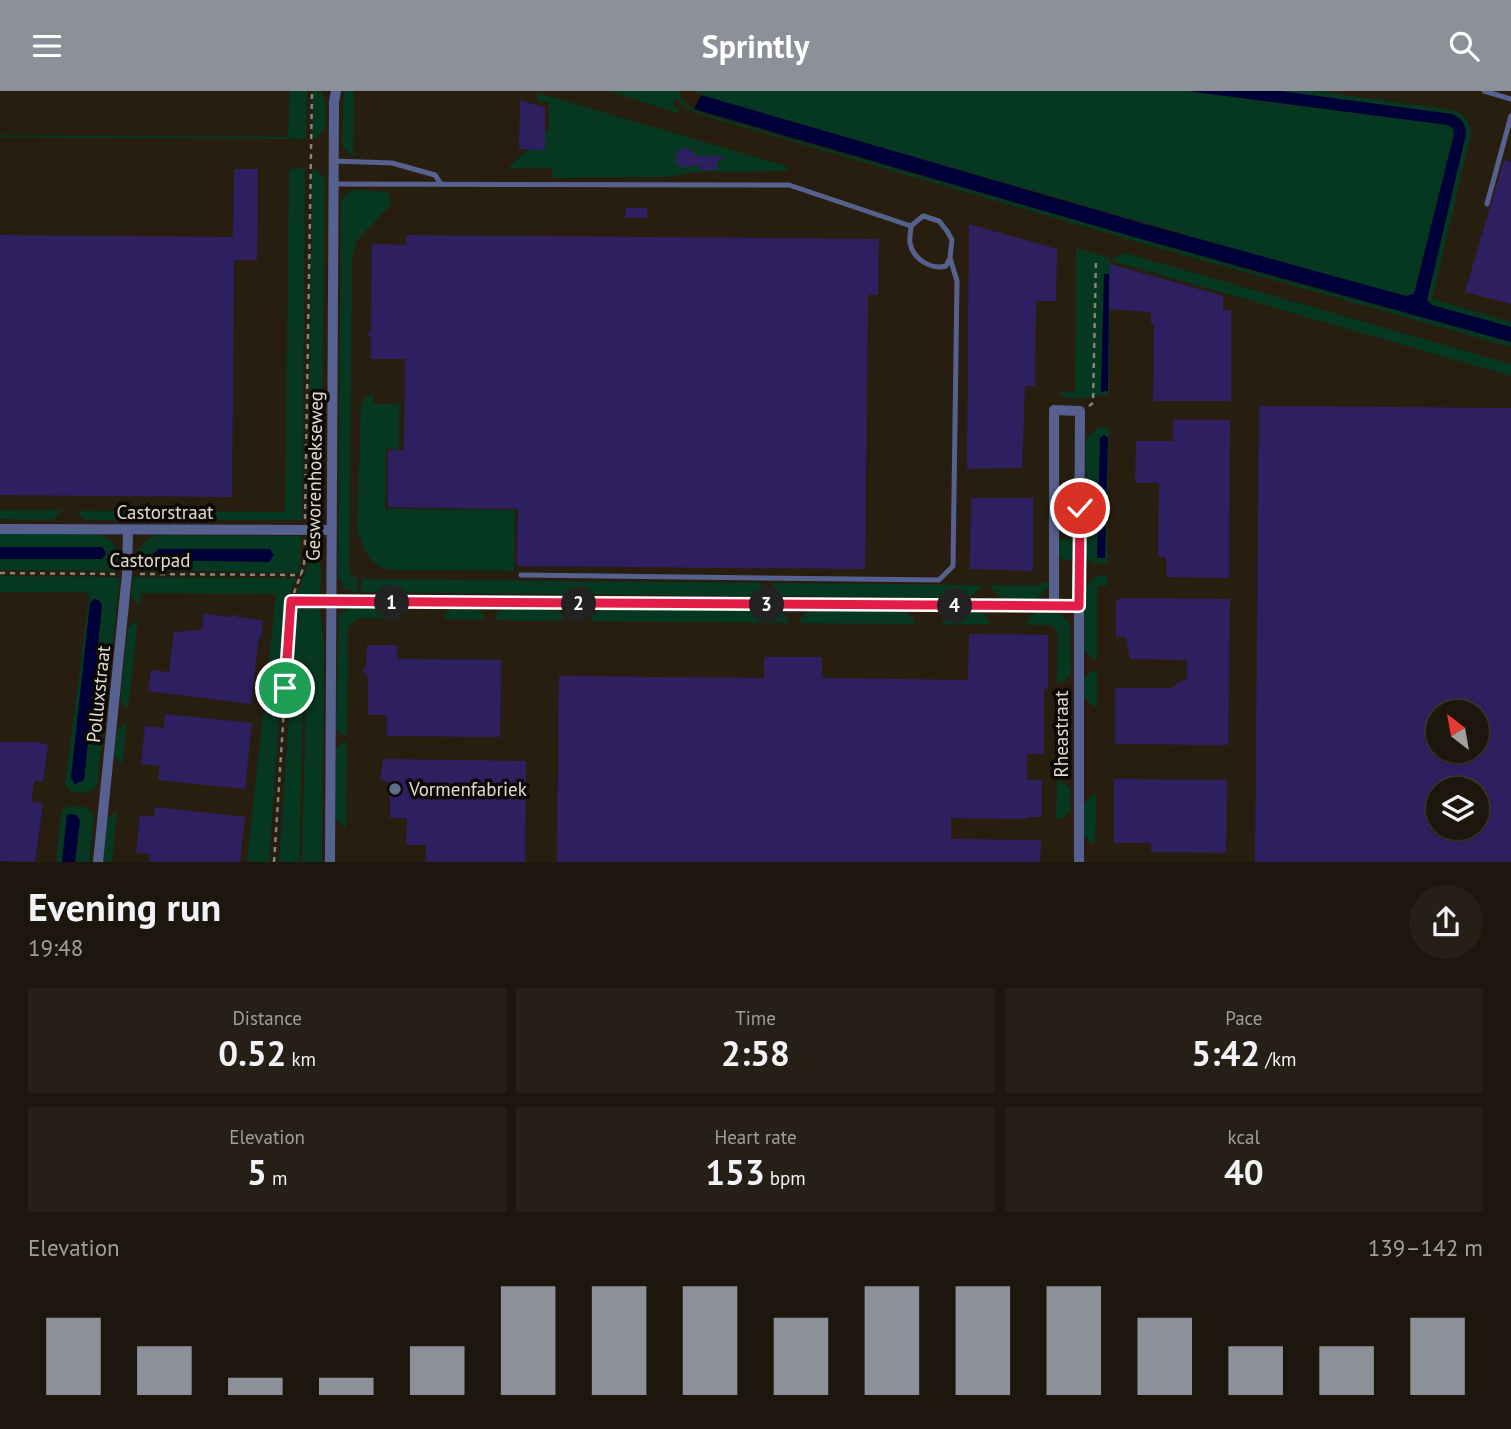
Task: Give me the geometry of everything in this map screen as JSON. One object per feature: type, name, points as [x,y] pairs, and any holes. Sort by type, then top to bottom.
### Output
[{"type":"street","name":"Gesworenhoekseweg","points":[[330,862],[336,91]]},
{"type":"street","points":[[1054,606],[1054,410],[1080,411]]},
{"type":"street","name":"Rheastraat","points":[[1079,862],[1080,411]]},
{"type":"street","name":"Castorstraat","points":[[0,529],[331,530]]},
{"type":"street","name":"Polluxstraat","points":[[99,862],[127,574],[128,530]]},
{"type":"street","points":[[331,602],[1079,606]]},
{"type":"lane","points":[[1484,91],[1511,99]]},
{"type":"lane","points":[[1487,204],[1511,116]]},
{"type":"lane","points":[[334,161],[391,163],[435,175],[440,184]]},
{"type":"lane","points":[[335,184],[789,185],[911,226]]},
{"type":"lane","points":[[923,216],[939,221],[952,240],[950,258],[946,266],[938,268],[920,261],[910,244],[911,226],[923,216]]},
{"type":"lane","points":[[521,575],[939,580],[953,566],[957,281],[950,258]]},
{"type":"path","name":"Gesworenhoekseweg","points":[[274,862],[291,601],[304,566],[312,91]]},
{"type":"path","points":[[1080,411],[1093,404],[1096,259]]},
{"type":"path","name":"Castorpad","points":[[0,573],[301,575]]},
{"type":"path","points":[[291,601],[331,602]]},
{"type":"green space","points":[[290,91],[307,91],[306,139],[0,137],[288,137]]},
{"type":"green space","points":[[313,91],[321,91],[325,103],[325,129],[315,139],[312,139]]},
{"type":"green space","points":[[344,91],[354,91],[353,157],[342,146]]},
{"type":"green space","points":[[608,91],[678,91],[685,104],[702,113],[1263,274],[1511,342],[1511,347],[701,115],[683,106],[675,98],[674,105],[681,114]]},
{"type":"green space","points":[[693,91],[1188,91],[1448,125],[1455,132],[1415,292],[1410,296],[1399,296],[709,98],[701,95],[702,92],[700,94]]},
{"type":"green space","points":[[1280,91],[1316,91],[1453,110],[1464,116],[1471,134],[1432,299],[1511,322],[1511,327],[1432,305],[1427,300],[1466,130],[1461,119],[1452,114]]},
{"type":"green space","points":[[538,93],[786,166],[787,171],[694,172],[667,177],[552,178],[552,168],[508,168],[549,130],[549,102],[538,101]]},
{"type":"green space","points":[[305,168],[302,520],[84,520],[76,511],[285,512],[289,169]]},
{"type":"green space","points":[[312,169],[325,178],[321,497],[316,510],[308,517]]},
{"type":"green space","points":[[351,190],[387,192],[391,205],[357,240],[352,257],[349,568],[351,577],[357,577],[357,592],[344,589],[338,576],[341,200]]},
{"type":"green space","points":[[1076,248],[1110,258],[1109,394],[1064,398],[1059,392],[1075,392]],"holes":[[[1104,274],[1109,275],[1107,391],[1101,391]]]},
{"type":"green space","points":[[1125,253],[1511,364],[1511,376],[1112,261]]},
{"type":"green space","points":[[373,394],[374,404],[399,404],[399,449],[386,449],[385,509],[515,510],[514,571],[390,570],[371,560],[357,530],[361,405],[366,396]]},
{"type":"green space","points":[[1098,427],[1109,427],[1107,564],[1091,563],[1085,555],[1086,439]],"holes":[[[1104,435],[1108,438],[1097,557],[1100,438]]]},
{"type":"green space","points":[[0,510],[62,510],[53,520],[0,519]]},
{"type":"green space","points":[[0,533],[99,534],[117,548],[120,571],[0,570],[0,559],[101,559],[105,558],[106,552],[101,547],[0,547]]},
{"type":"green space","points":[[156,535],[301,536],[300,569],[298,573],[134,570],[139,549]],"holes":[[[159,549],[269,562],[158,560],[154,553]]]},
{"type":"green space","points":[[308,539],[320,558],[320,596],[298,598],[296,596],[307,568]]},
{"type":"green space","points":[[1058,539],[1076,539],[1072,559],[1064,561],[1059,556]]},
{"type":"green space","points":[[1107,575],[1107,586],[1097,586],[1097,659],[1092,659],[1084,650],[1085,587],[1097,576]]},
{"type":"green space","points":[[0,576],[120,577],[97,785],[87,793],[71,792],[65,784],[89,597],[85,592],[0,592]],"holes":[[[90,603],[102,605],[84,780],[81,783],[71,778]]]},
{"type":"green space","points":[[133,577],[296,578],[287,603],[269,862],[247,862],[276,594],[141,593],[139,605],[131,596]]},
{"type":"green space","points":[[362,577],[762,583],[762,586],[753,596],[361,592]]},
{"type":"green space","points":[[1043,582],[1049,582],[1049,586],[1036,599],[1001,598],[991,588],[991,585],[1042,585]]},
{"type":"green space","points":[[773,583],[980,585],[980,588],[969,598],[783,596]]},
{"type":"green space","points":[[389,605],[396,614],[396,619],[358,618],[348,627],[347,735],[342,735],[336,729],[339,616],[355,606]]},
{"type":"green space","points":[[454,606],[476,606],[484,615],[484,620],[445,619],[445,614]]},
{"type":"green space","points":[[505,607],[554,607],[563,616],[563,621],[495,620],[496,615]]},
{"type":"green space","points":[[320,608],[324,643],[322,862],[302,862],[307,663],[304,663],[299,862],[279,862],[296,611]]},
{"type":"green space","points":[[602,608],[779,609],[788,619],[788,623],[592,621],[592,616]]},
{"type":"green space","points":[[810,609],[905,611],[914,620],[914,624],[800,623],[800,619]]},
{"type":"green space","points":[[952,611],[980,611],[989,620],[989,624],[943,625],[943,620]]},
{"type":"green space","points":[[1036,612],[1060,614],[1070,624],[1071,674],[1062,683],[1057,683],[1058,634],[1055,628],[1048,625],[1027,625],[1027,620]]},
{"type":"green space","points":[[138,620],[128,710],[120,700],[128,627]]},
{"type":"green space","points":[[1097,670],[1097,706],[1092,706],[1084,696],[1084,679]]},
{"type":"green space","points":[[127,722],[122,765],[114,755],[116,731]]},
{"type":"green space","points":[[347,742],[346,829],[335,818],[336,748]]},
{"type":"green space","points":[[1057,780],[1061,780],[1070,789],[1070,811],[1061,819],[1056,819]]},
{"type":"green space","points":[[1092,795],[1096,795],[1095,843],[1091,843],[1082,833],[1083,805]]},
{"type":"green space","points":[[68,806],[86,807],[94,816],[89,862],[75,862],[80,820],[67,816],[62,862],[56,862],[61,811]]},
{"type":"green space","points":[[117,811],[112,862],[102,862],[107,818]]},
{"type":"shaded area","points":[[1188,91],[1280,91],[1452,114],[1458,117],[1464,124],[1466,134],[1427,300],[1432,305],[1511,327],[1511,342],[1127,235],[694,109],[701,95],[1141,223],[1406,296],[1414,294],[1454,134],[1453,128],[1448,125]]},
{"type":"shaded area","points":[[1104,274],[1109,274],[1108,391],[1101,392]]},
{"type":"shaded area","points":[[1104,435],[1108,438],[1105,558],[1097,558],[1100,438]]},
{"type":"shaded area","points":[[0,547],[101,547],[106,554],[101,559],[0,559]]},
{"type":"shaded area","points":[[159,549],[270,549],[274,555],[269,562],[158,560],[153,554]]},
{"type":"shaded area","points":[[94,599],[99,600],[102,605],[84,780],[75,784],[71,778],[90,603]]},
{"type":"shaded area","points":[[67,815],[76,815],[80,820],[75,862],[62,862]]},
{"type":"building","points":[[520,100],[545,108],[545,150],[519,149]]},
{"type":"building","points":[[686,148],[696,156],[722,156],[723,159],[717,161],[717,170],[699,170],[700,165],[682,168],[676,162],[676,156],[678,151]]},
{"type":"building","points":[[1504,160],[1511,162],[1511,304],[1465,292]]},
{"type":"building","points":[[234,169],[258,169],[257,260],[234,260],[232,497],[0,495],[0,235],[233,237]]},
{"type":"building","points":[[626,208],[647,208],[647,218],[625,218]]},
{"type":"building","points":[[969,224],[1057,249],[1056,301],[1036,301],[1035,386],[1025,386],[1022,468],[967,469]]},
{"type":"building","points":[[406,235],[879,239],[878,295],[868,295],[865,569],[517,566],[518,509],[388,507],[388,450],[404,450],[405,359],[371,359],[371,338],[367,334],[371,330],[372,244],[406,245]]},
{"type":"building","points":[[1110,264],[1223,296],[1223,310],[1231,310],[1231,401],[1153,401],[1154,324],[1151,324],[1151,312],[1109,309]]},
{"type":"building","points":[[1259,406],[1511,408],[1511,862],[1255,862]]},
{"type":"building","points":[[1173,420],[1230,420],[1229,578],[1166,577],[1166,557],[1158,557],[1159,483],[1135,483],[1136,441],[1173,441]]},
{"type":"building","points":[[971,498],[1033,498],[1033,571],[970,569]]},
{"type":"building","points":[[1119,598],[1230,599],[1228,745],[1115,744],[1115,688],[1171,688],[1187,678],[1187,660],[1130,659],[1126,637],[1116,637],[1116,600],[1120,600]]},
{"type":"building","points":[[203,614],[231,617],[234,614],[237,617],[263,620],[251,704],[148,691],[151,670],[169,672],[174,632],[202,630]]},
{"type":"building","points":[[969,634],[1048,635],[1048,689],[1044,689],[1044,754],[1027,754],[1027,780],[1042,780],[1042,817],[951,818],[951,839],[1041,840],[1040,862],[557,862],[559,676],[764,678],[764,657],[822,657],[822,678],[968,680]]},
{"type":"building","points":[[367,645],[397,645],[397,659],[501,660],[500,737],[387,736],[387,715],[368,715],[368,678],[363,670]]},
{"type":"building","points":[[165,714],[252,723],[245,789],[158,780],[160,766],[141,764],[145,726],[164,728]]},
{"type":"building","points":[[0,742],[38,742],[48,745],[43,782],[34,781],[31,802],[43,803],[35,862],[0,861]]},
{"type":"building","points":[[381,759],[526,761],[525,862],[426,862],[426,845],[406,845],[407,818],[390,818],[390,783],[380,779],[383,766]]},
{"type":"building","points":[[1114,779],[1227,780],[1226,853],[1151,852],[1151,843],[1114,843]]},
{"type":"building","points":[[155,807],[245,817],[240,862],[149,862],[150,854],[136,853],[140,815],[154,817]]},
{"type":"place","name":"Vormenfabriek","points":[[395,789]]},
{"type":"route","points":[[285,688],[291,601],[1079,606],[1080,508]]}]
